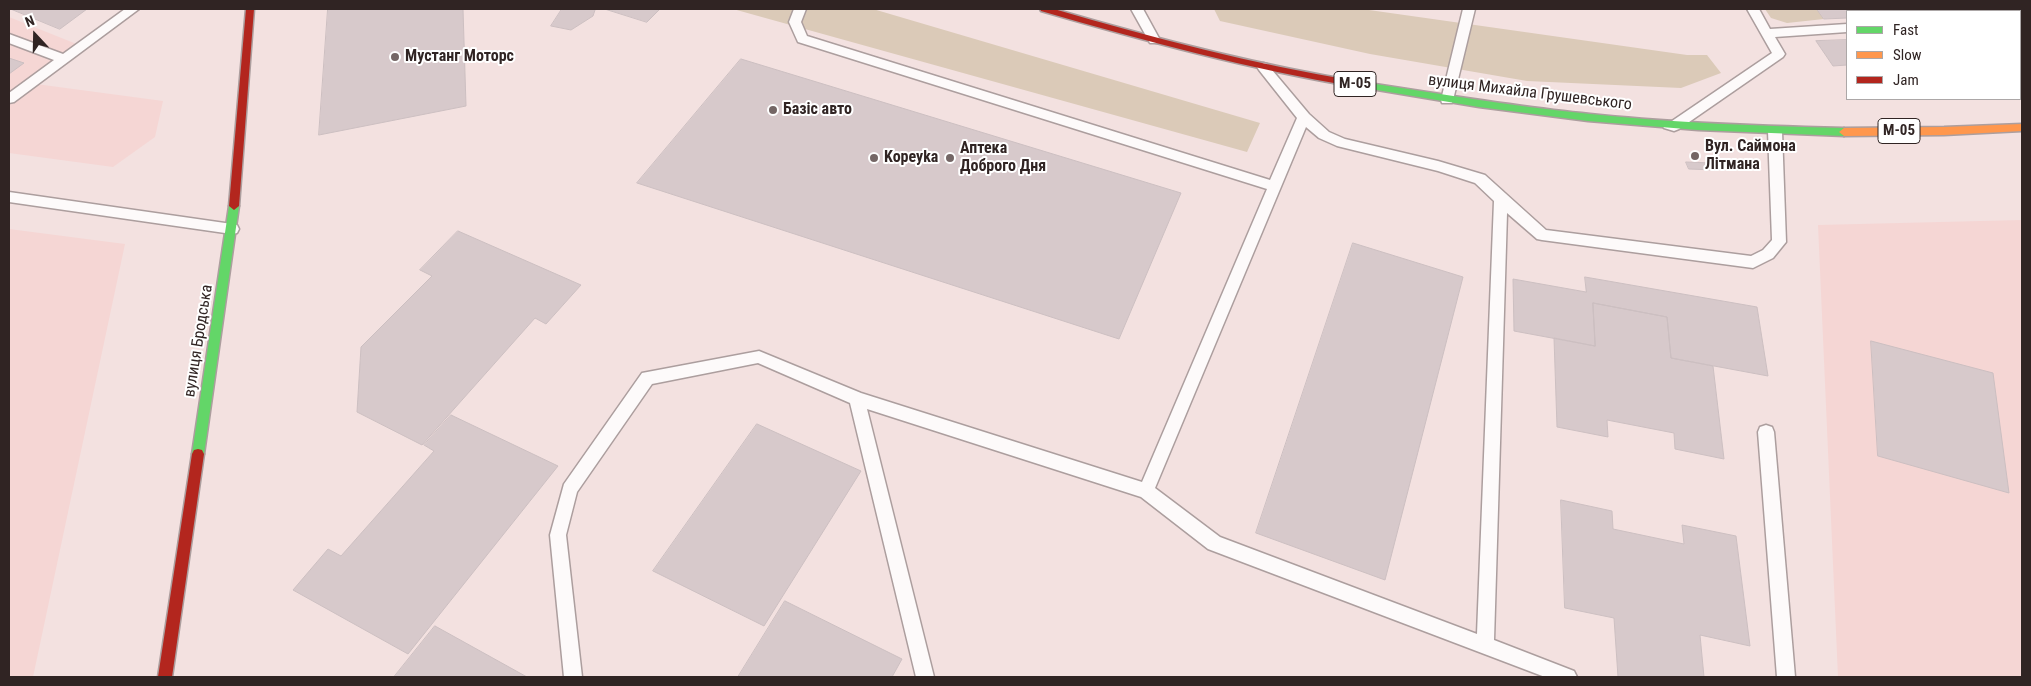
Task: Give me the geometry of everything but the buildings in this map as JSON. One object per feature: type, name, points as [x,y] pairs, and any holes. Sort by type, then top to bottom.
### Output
[{"type":"main road","name":"вулиця Бродська","points":[[165,677],[232,229],[250,9]]},
{"type":"main road","name":"вулиця Михайла Грушевського","points":[[1044,9],[1154,40],[1263,67],[1447,100],[1566,116]]},
{"type":"main road","name":"М-05","points":[[1674,126],[1775,130],[1916,131],[2022,127]]},
{"type":"lane","points":[[9,99],[133,9]]},
{"type":"lane","points":[[800,9],[795,22],[802,39],[1275,187]]},
{"type":"lane","points":[[1137,9],[1154,40]]},
{"type":"lane","points":[[1447,100],[1468,9]]},
{"type":"lane","points":[[1566,116],[1674,126],[1779,54],[1753,9]]},
{"type":"lane","points":[[1767,33],[1846,28]]},
{"type":"lane","points":[[9,38],[64,59]]},
{"type":"lane","points":[[1263,67],[1304,117],[1324,134],[1342,143],[1438,166],[1480,179],[1542,235],[1753,262],[1768,254],[1779,242],[1775,130]]},
{"type":"lane","points":[[1146,491],[1304,117]]},
{"type":"lane","points":[[9,197],[232,229]]},
{"type":"lane","points":[[1485,646],[1502,200]]},
{"type":"lane","points":[[573,677],[558,535],[570,489],[647,378],[759,357],[857,399],[1146,491],[1214,542],[1568,677]]},
{"type":"lane","points":[[857,399],[925,677]]},
{"type":"lane","points":[[1766,432],[1786,677]]},
{"type":"shaded area","points":[[733,9],[873,9],[1260,123],[1247,152]]},
{"type":"shaded area","points":[[1214,9],[1362,9],[1687,55],[1707,55],[1721,73],[1681,88],[1527,81],[1370,54],[1220,21]]},
{"type":"shaded area","points":[[1765,9],[1817,9],[1824,19],[1787,23],[1771,18]]},
{"type":"shaded area","points":[[9,17],[84,47],[36,84],[163,101],[155,137],[113,167],[9,153]]},
{"type":"shaded area","points":[[2022,220],[2022,677],[1838,677],[1818,225]]},
{"type":"shaded area","points":[[9,229],[125,244],[33,677],[9,677]]},
{"type":"traffic: fast","points":[[1356,84],[1528,110],[1625,121],[1771,130],[1844,132]]},
{"type":"traffic: fast","points":[[198,454],[234,206]]},
{"type":"traffic: slow","points":[[1844,132],[1944,131],[2022,127]]},
{"type":"traffic: jam","points":[[234,206],[250,9]]},
{"type":"traffic: jam","points":[[1044,9],[1160,42],[1238,61],[1356,84]]},
{"type":"traffic: jam","points":[[165,677],[198,454]]},
{"type":"place","name":"Мустанг Моторс","points":[[395,57]]},
{"type":"place","name":"Базіс авто","points":[[773,110]]},
{"type":"place","name":"Вул. Саймона Літмана","points":[[1695,156]]},
{"type":"place","name":"Kopeyka","points":[[874,158]]},
{"type":"place","name":"Аптека Доброго Дня","points":[[950,158]]}]
